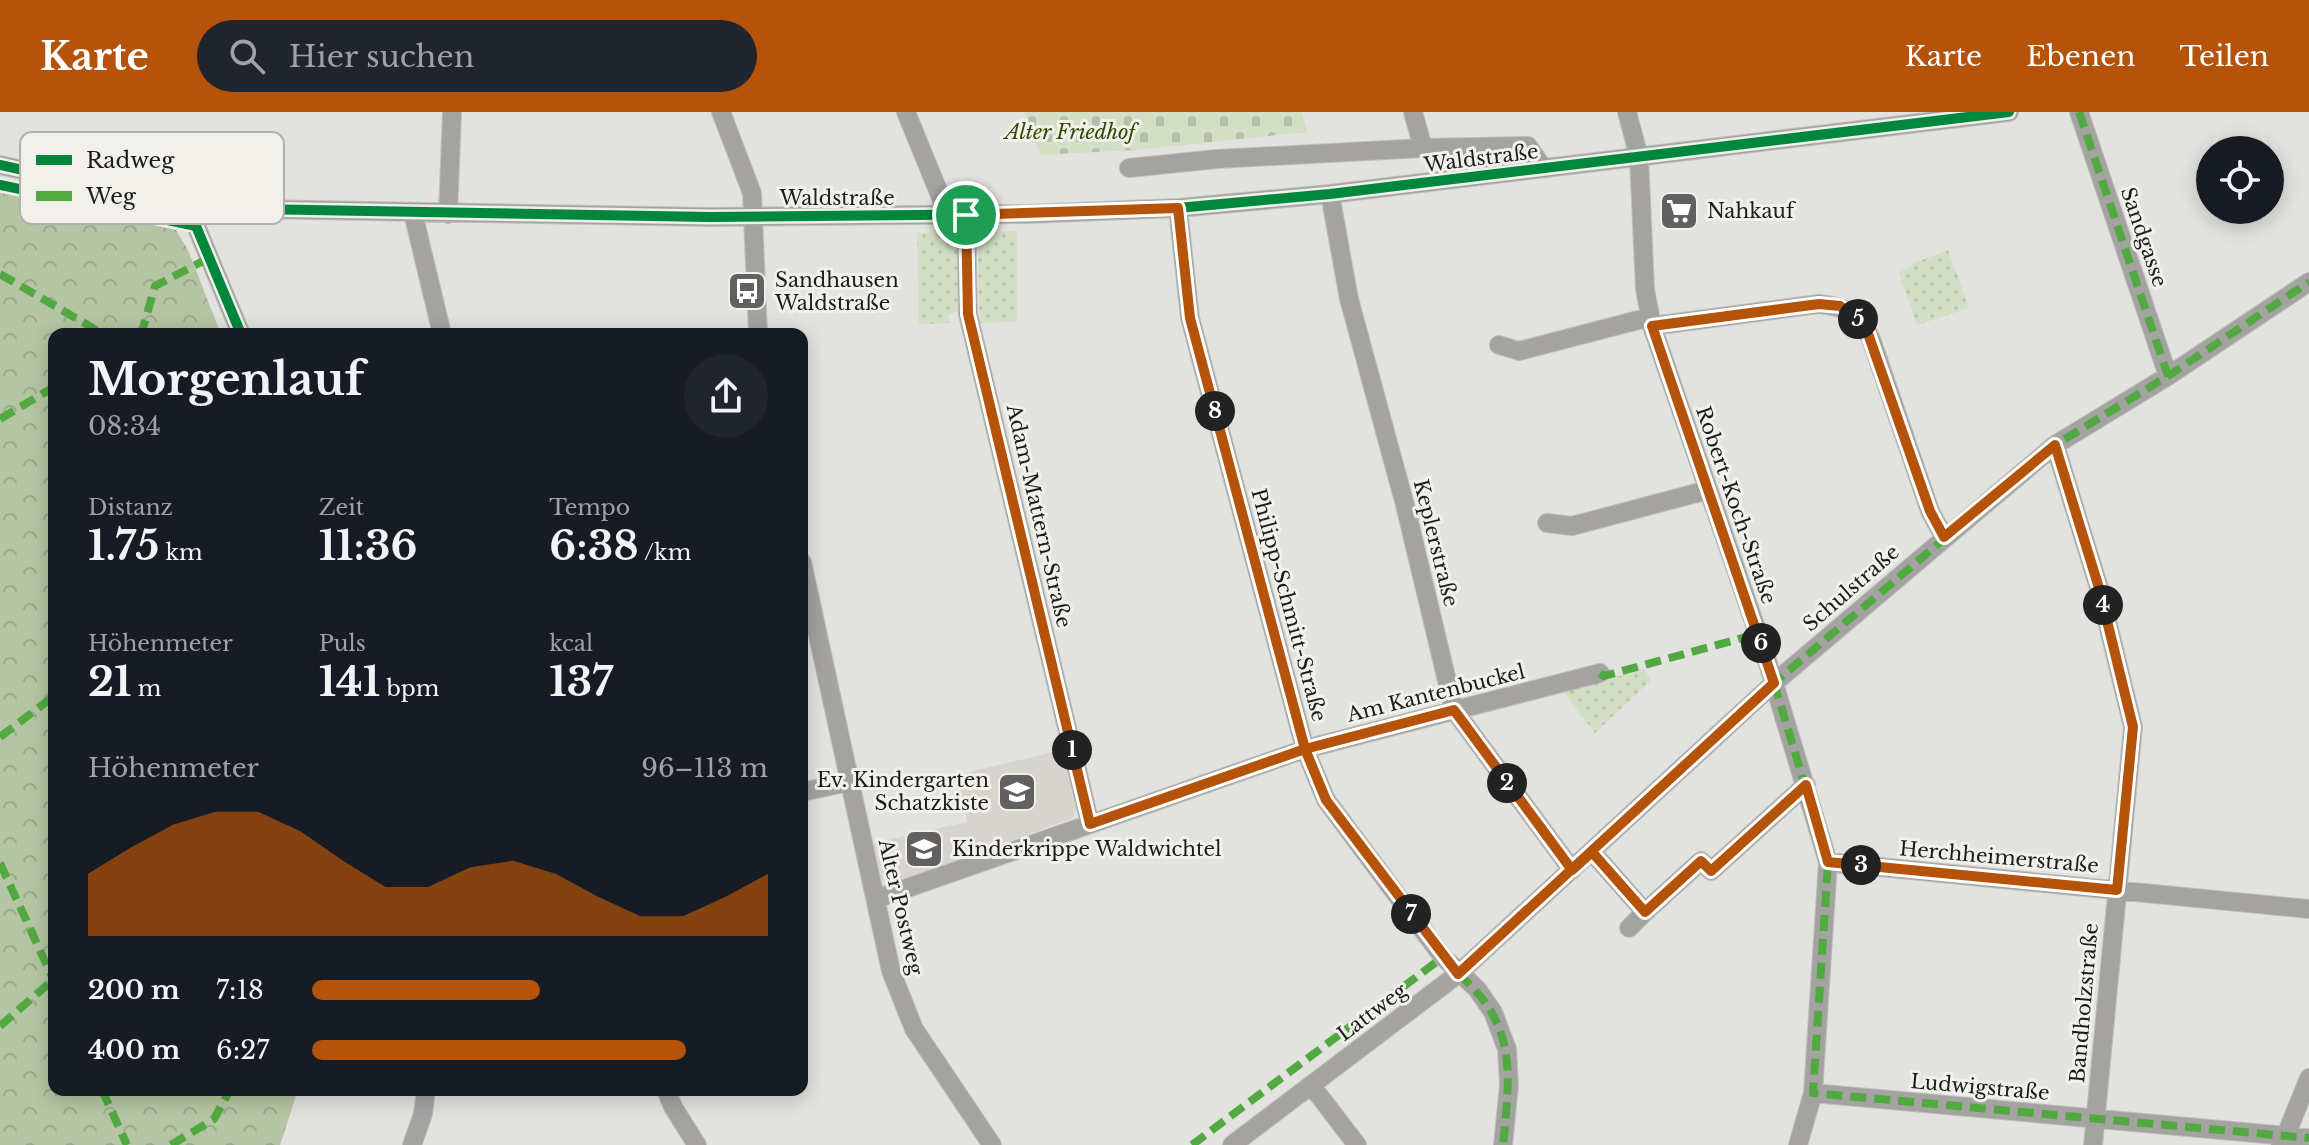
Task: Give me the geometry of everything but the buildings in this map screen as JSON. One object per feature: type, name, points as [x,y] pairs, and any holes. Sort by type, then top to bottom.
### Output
[{"type":"street","points":[[448,214],[452,112]]},
{"type":"street","points":[[721,112],[752,193],[758,328]]},
{"type":"street","points":[[906,112],[957,215]]},
{"type":"street","points":[[1413,112],[1423,148]]},
{"type":"street","name":"Robert-Koch-Straße","points":[[1627,112],[1639,157],[1645,289],[1651,321],[1774,683],[1828,862],[1813,1093],[1798,1145]]},
{"type":"street","points":[[1851,112],[1857,131]]},
{"type":"street","name":"Waldstraße","points":[[284,210],[755,217],[1178,208],[1330,194],[2009,112]]},
{"type":"street","name":"Sandgasse","points":[[2079,112],[2168,376]]},
{"type":"street","points":[[1129,168],[1217,159],[1528,146],[1543,168]]},
{"type":"street","name":"Waldstraße","points":[[0,165],[20,169]]},
{"type":"street","name":"Keplerstraße","points":[[1330,194],[1349,299],[1405,505],[1454,710],[1572,870]]},
{"type":"street","name":"Philipp-Schmitt-Straße","points":[[1178,208],[1190,318],[1305,749],[1326,800],[1458,974],[1477,989],[1493,1012],[1507,1049],[1509,1085],[1503,1145]]},
{"type":"street","points":[[413,213],[441,328]]},
{"type":"street","name":"Adam-Mattern-Straße","points":[[957,215],[968,314],[1090,824]]},
{"type":"street","points":[[196,224],[238,328]]},
{"type":"street","name":"Schulstraße","points":[[1458,974],[1774,683],[2055,445],[2168,376],[2309,282]]},
{"type":"street","points":[[1499,345],[1519,351],[1651,321],[1819,304],[1840,306],[1865,325],[1930,511],[1944,537]]},
{"type":"street","name":"Bandholzstraße","points":[[2055,445],[2099,588],[2133,727],[2093,1145]]},
{"type":"street","points":[[1547,523],[1572,526],[1708,490]]},
{"type":"street","name":"Alter Postweg","points":[[808,606],[891,971],[914,1029],[992,1145]]},
{"type":"street","name":"Am Kantenbuckel","points":[[876,899],[1305,749],[1600,673]]},
{"type":"street","points":[[808,791],[849,782]]},
{"type":"street","points":[[1629,928],[1701,861],[1711,871],[1806,785]]},
{"type":"street","points":[[1592,852],[1645,912]]},
{"type":"street","name":"Herchheimerstraße","points":[[1828,862],[2309,909]]},
{"type":"street","name":"Lattweg","points":[[1232,1145],[1458,974]]},
{"type":"street","points":[[2283,1140],[2309,1078]]},
{"type":"street","points":[[1311,1085],[1357,1145]]},
{"type":"street","name":"Ludwigstraße","points":[[1813,1093],[2283,1140],[2309,1138]]},
{"type":"street","points":[[412,1145],[423,1114],[425,1096]]},
{"type":"street","points":[[668,1096],[697,1145]]},
{"type":"shaded area","name":"Ev. Kindergarten Schatzkiste","points":[[1062,750],[1076,810],[1073,818],[891,884],[882,880],[874,843],[967,822],[957,775]]},
{"type":"green space","name":"Alter Friedhof","points":[[1025,112],[1302,112],[1307,132],[1134,150],[1040,155]]},
{"type":"green space","points":[[0,192],[20,196],[20,224],[148,224],[176,230],[188,250],[219,328],[48,328],[48,1096],[296,1096],[280,1145],[0,1145]]},
{"type":"green space","points":[[1017,231],[1017,321],[980,323],[977,238],[986,232]]},
{"type":"green space","points":[[949,232],[957,238],[958,312],[948,314],[949,323],[919,324],[917,233]]},
{"type":"green space","points":[[1948,250],[1969,308],[1917,325],[1899,273]]},
{"type":"green space","points":[[1644,669],[1651,680],[1595,733],[1563,692]]},
{"type":"marked path","points":[[2079,112],[2168,376]]},
{"type":"marked path","points":[[143,328],[155,286],[209,258]]},
{"type":"marked path","points":[[0,274],[93,328]]},
{"type":"marked path","points":[[1718,735],[1774,683],[2055,445],[2168,376],[2309,282]]},
{"type":"marked path","points":[[0,419],[48,391]]},
{"type":"marked path","points":[[2055,445],[2063,471]]},
{"type":"marked path","points":[[1930,511],[1944,537]]},
{"type":"marked path","points":[[1600,673],[1604,676],[1757,634]]},
{"type":"marked path","points":[[1774,683],[1828,862],[1813,1093],[2309,1138]]},
{"type":"marked path","points":[[0,737],[48,701]]},
{"type":"marked path","points":[[0,863],[48,968]]},
{"type":"marked path","points":[[1192,1145],[1443,957]]},
{"type":"marked path","points":[[1458,974],[1491,1012],[1506,1052],[1508,1073],[1503,1145]]},
{"type":"marked path","points":[[0,1026],[48,984]]},
{"type":"marked path","points":[[105,1096],[127,1145]]},
{"type":"marked path","points":[[171,1145],[214,1119],[227,1096]]},
{"type":"cycle path","points":[[284,210],[710,217],[1027,214],[1178,208],[1330,194],[2009,112]]},
{"type":"cycle path","points":[[0,165],[20,169]]},
{"type":"cycle path","points":[[0,185],[20,189]]},
{"type":"cycle path","points":[[186,224],[196,226]]},
{"type":"cycle path","points":[[196,224],[238,328]]},
{"type":"place","name":"Nahkauf","points":[[1679,211]]},
{"type":"place","name":"Sandhausen Waldstraße","points":[[747,291]]},
{"type":"place","name":"Ev. Kindergarten Schatzkiste","points":[[1017,792]]},
{"type":"place","name":"Kinderkrippe Waldwichtel","points":[[924,849]]},
{"type":"route","points":[[966,215],[968,314],[1090,824],[1305,749],[1454,710],[1572,870],[1592,852],[1645,912],[1701,861],[1711,871],[1806,785],[1828,862],[2117,890],[2133,727],[2099,588],[2055,445],[1944,537],[1930,511],[1865,325],[1840,306],[1819,304],[1652,326],[1774,683],[1592,852],[1458,974],[1326,800],[1305,749],[1190,318],[1178,208],[966,215]]}]
